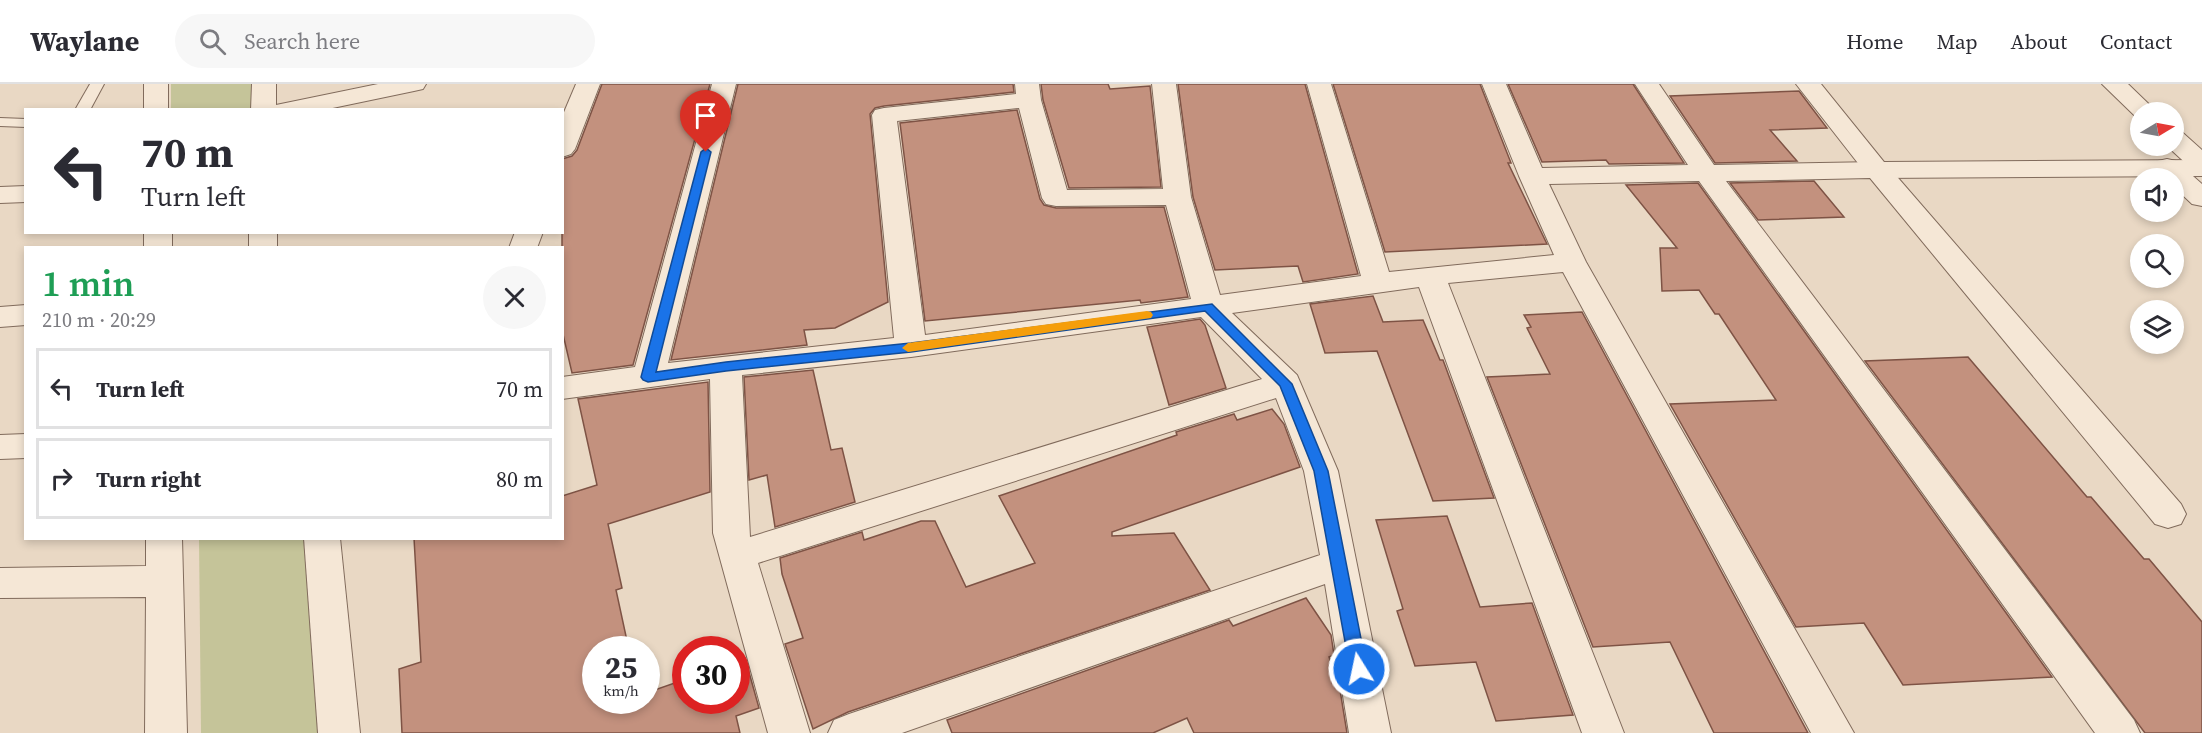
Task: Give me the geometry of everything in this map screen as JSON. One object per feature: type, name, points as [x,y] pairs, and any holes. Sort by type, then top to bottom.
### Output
[{"type":"street","points":[[156,84],[156,108]]},
{"type":"street","points":[[263,108],[264,84]]},
{"type":"street","points":[[294,108],[414,84]]},
{"type":"street","points":[[564,144],[588,84]]},
{"type":"street","points":[[648,377],[724,84]]},
{"type":"street","points":[[1164,84],[1177,197],[1208,307],[1286,384],[1321,471],[1370,733]]},
{"type":"street","points":[[1319,84],[1378,284]]},
{"type":"street","points":[[1494,84],[1532,176],[1572,262],[1833,733]]},
{"type":"street","points":[[1647,84],[1707,174],[2119,733]]},
{"type":"street","points":[[1808,84],[1877,170],[2168,514]]},
{"type":"street","points":[[2114,84],[2134,102]]},
{"type":"street","points":[[911,347],[884,115],[1028,92],[1056,198],[1177,197]]},
{"type":"street","points":[[2184,148],[2202,166]]},
{"type":"street","points":[[2167,166],[2202,198]]},
{"type":"street","points":[[1532,176],[2202,166]]},
{"type":"street","points":[[0,195],[24,194]]},
{"type":"street","points":[[564,388],[726,366],[911,347],[1430,276],[1572,262]]},
{"type":"street","points":[[1430,276],[1603,733]]},
{"type":"street","points":[[0,317],[24,315]]},
{"type":"street","points":[[726,366],[731,533],[789,733]]},
{"type":"street","points":[[738,555],[1286,384]]},
{"type":"street","points":[[0,447],[24,446]]},
{"type":"street","points":[[164,540],[166,733]]},
{"type":"street","points":[[322,540],[339,733]]},
{"type":"street","points":[[849,733],[1340,563]]},
{"type":"street","points":[[0,584],[164,581]]},
{"type":"lane","points":[[83,108],[97,84]]},
{"type":"lane","points":[[0,122],[24,123]]},
{"type":"green space","points":[[171,84],[254,84],[256,108],[171,108]]},
{"type":"green space","points":[[199,540],[309,540],[324,733],[201,733]]},
{"type":"building","points":[[602,84],[710,84],[633,365],[572,373],[564,339],[562,234],[564,234],[564,158],[572,156],[577,150]]},
{"type":"building","points":[[738,84],[1013,84],[1014,92],[884,106],[875,108],[870,114],[888,302],[835,328],[804,330],[807,345],[671,360]]},
{"type":"building","points":[[1041,84],[1108,84],[1110,89],[1150,86],[1161,187],[1069,188],[1043,100]]},
{"type":"building","points":[[1178,84],[1305,84],[1358,274],[1303,282],[1298,266],[1215,270],[1193,197]]},
{"type":"building","points":[[1333,84],[1480,84],[1511,163],[1508,163],[1547,244],[1385,252]]},
{"type":"building","points":[[1508,84],[1633,84],[1684,163],[1609,164],[1606,160],[1542,162]]},
{"type":"building","points":[[1799,91],[1827,128],[1770,130],[1797,161],[1715,163],[1670,96]]},
{"type":"building","points":[[1017,110],[1040,199],[1044,205],[1056,208],[1164,207],[1188,297],[925,321],[900,123]]},
{"type":"building","points":[[1814,181],[1844,217],[1758,220],[1730,183]]},
{"type":"building","points":[[1698,183],[2052,677],[1903,685],[1864,623],[1796,627],[1670,404],[1776,400],[1719,314],[1715,314],[1699,290],[1662,291],[1660,248],[1677,248],[1626,185]]},
{"type":"building","points":[[1373,296],[1383,322],[1423,320],[1440,360],[1443,360],[1494,498],[1433,501],[1377,351],[1325,353],[1310,304]]},
{"type":"building","points":[[1582,312],[1808,733],[1714,733],[1670,642],[1593,647],[1487,377],[1550,374],[1527,328],[1531,327],[1524,315]]},
{"type":"building","points":[[1200,319],[1205,325],[1226,388],[1169,405],[1147,327]]},
{"type":"building","points":[[1968,357],[2087,497],[2091,497],[2144,559],[2149,559],[2202,622],[2202,733],[2145,733],[1865,361]]},
{"type":"building","points":[[813,370],[831,450],[842,448],[855,502],[775,527],[767,475],[749,480],[744,377]]},
{"type":"building","points":[[708,382],[710,492],[608,524],[622,588],[616,590],[626,636],[582,636],[582,714],[660,714],[660,688],[672,684],[672,714],[742,714],[736,716],[740,733],[402,733],[399,669],[421,662],[414,540],[564,540],[564,495],[597,485],[578,399]]},
{"type":"building","points":[[1272,409],[1284,424],[1300,467],[1112,532],[1112,536],[1174,533],[1210,590],[848,712],[813,729],[785,644],[803,638],[782,574],[780,558],[862,532],[864,540],[921,521],[935,521],[966,587],[1035,563],[999,496],[1177,435],[1176,432],[1234,414],[1237,420]]},
{"type":"building","points":[[1447,516],[1480,607],[1532,603],[1573,715],[1496,721],[1476,662],[1415,666],[1397,611],[1403,609],[1376,520]]},
{"type":"building","points":[[1306,598],[1331,635],[1334,655],[1329,657],[1339,684],[1347,733],[1194,733],[1187,718],[1153,733],[952,733],[947,720],[1229,620],[1233,626]]},
{"type":"building","points":[[750,676],[759,708],[750,711]]},
{"type":"slow traffic","points":[[908,348],[1147,315]]},
{"type":"route","points":[[706,152],[648,377],[726,366],[911,347],[1208,307],[1286,384],[1321,471],[1359,669]]}]
